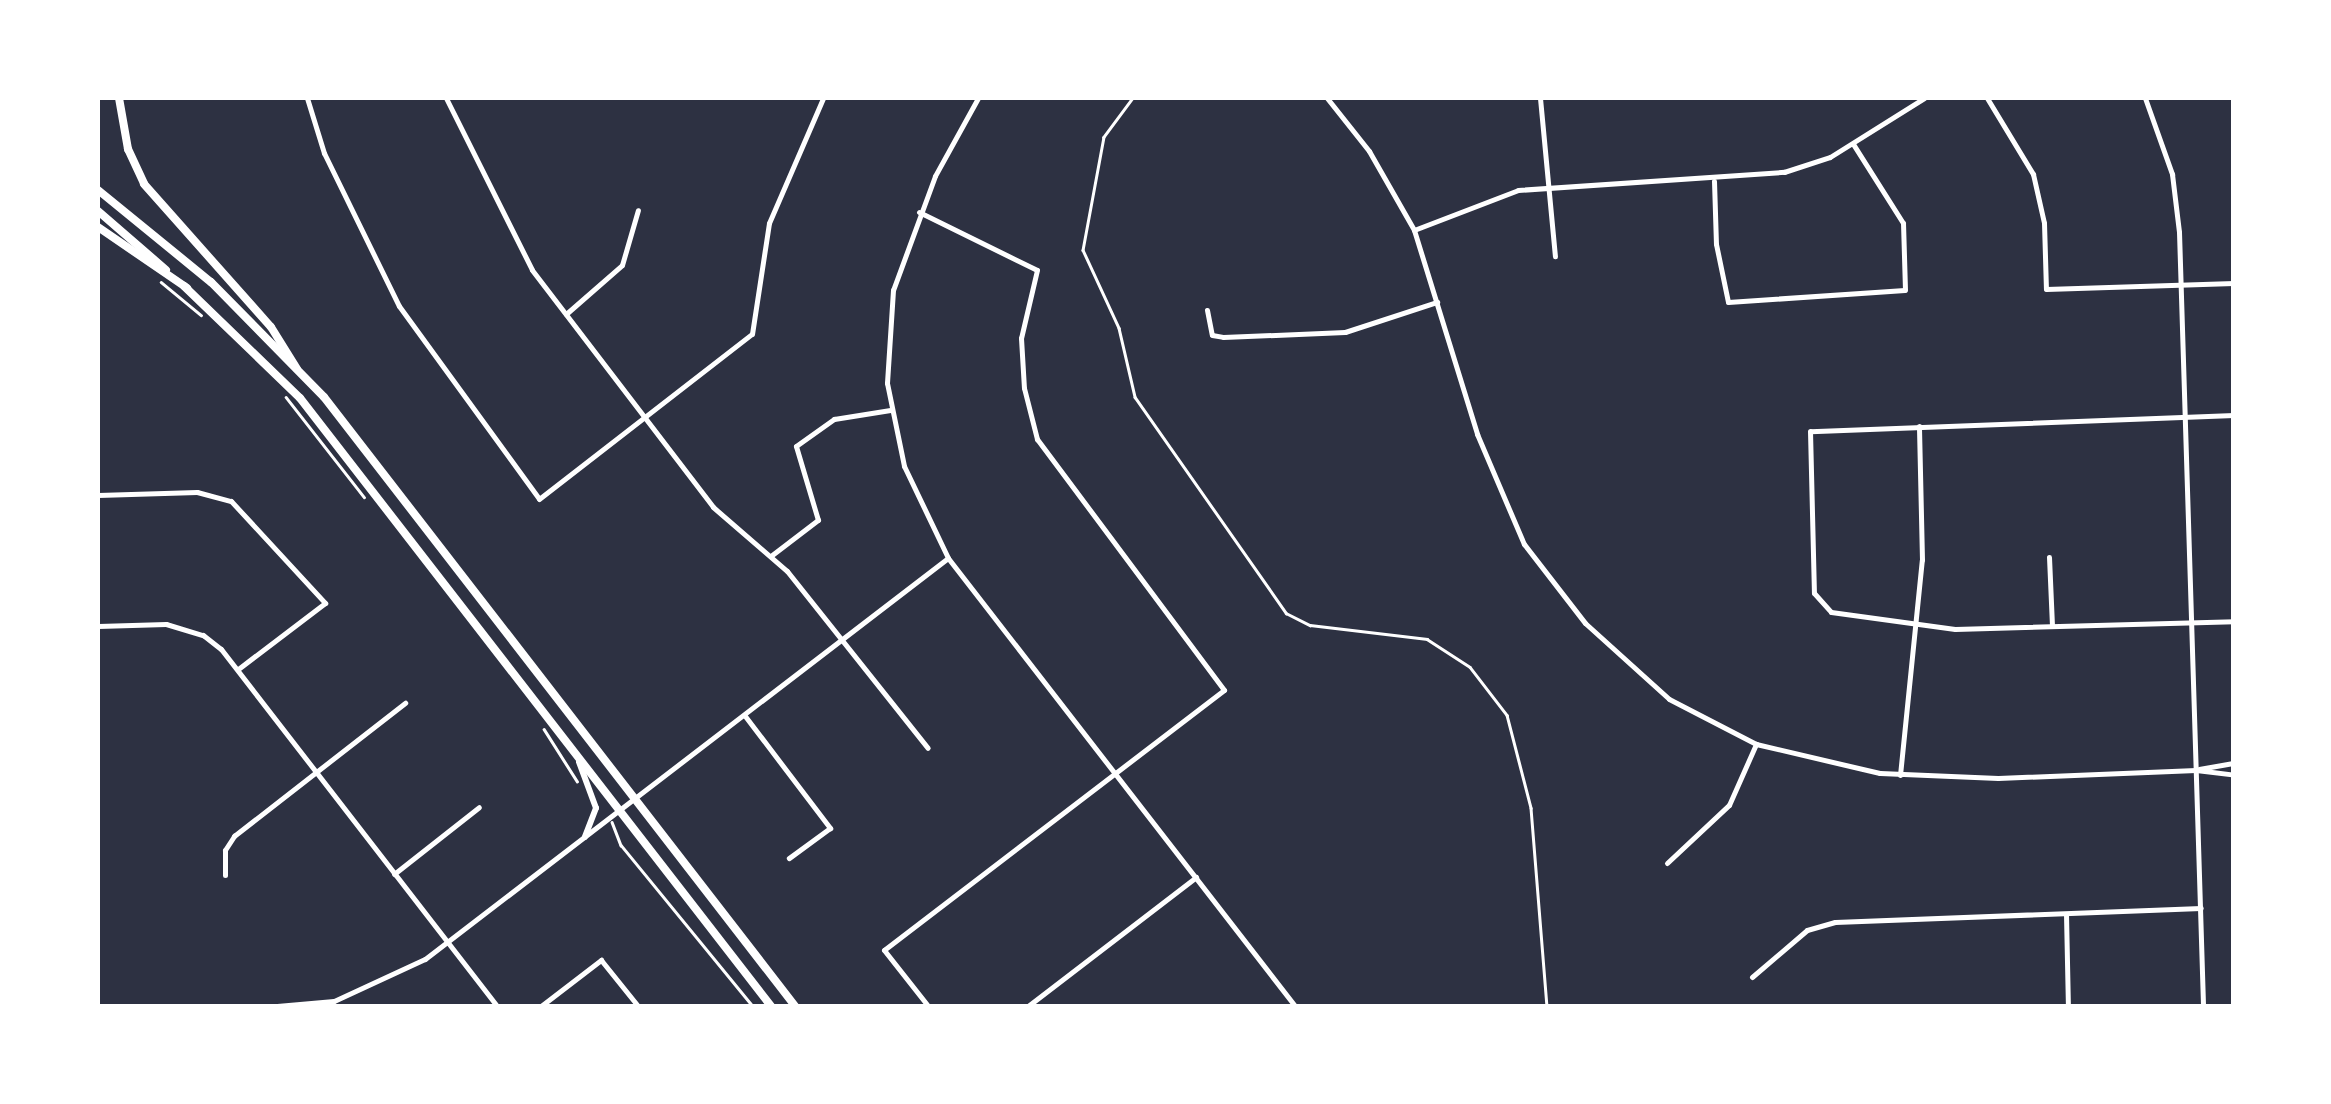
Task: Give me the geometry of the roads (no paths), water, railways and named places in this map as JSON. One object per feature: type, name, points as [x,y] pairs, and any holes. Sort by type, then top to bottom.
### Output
[{"type":"main road","points":[[119,98],[128,148],[144,184],[271,327],[297,369]]},
{"type":"main road","points":[[98,190],[211,282],[297,369],[795,1006]]},
{"type":"main road","points":[[98,211],[187,288],[300,398],[770,1006]]},
{"type":"main road","points":[[98,226],[187,288]]},
{"type":"main road","points":[[572,747],[595,800],[585,837]]},
{"type":"street","points":[[307,98],[324,153],[399,306],[539,499],[752,334],[769,223],[823,98]]},
{"type":"street","points":[[446,98],[504,224],[566,314],[713,508],[772,556],[844,639],[928,748]]},
{"type":"street","points":[[978,98],[919,212],[890,305],[890,410],[915,494],[948,558],[1295,1006]]},
{"type":"street","points":[[1327,98],[1370,151],[1414,230],[1496,486],[1553,586],[1641,678],[1756,744],[1900,775],[1998,778],[2196,770],[2234,763]]},
{"type":"street","points":[[1540,98],[1555,256]]},
{"type":"street","points":[[1414,230],[1499,194],[1548,186],[1714,181],[1784,172],[1853,144],[1924,98]]},
{"type":"street","points":[[1987,98],[2033,174],[2044,224],[2046,289],[2234,283]]},
{"type":"street","points":[[2145,98],[2177,203],[2203,1006]]},
{"type":"street","points":[[1714,181],[1716,244],[1728,302],[1905,290],[1903,222],[1853,144]]},
{"type":"street","points":[[566,314],[622,265],[638,210]]},
{"type":"street","points":[[919,212],[1037,270],[1021,350],[1038,439],[1224,690],[884,950],[928,1006]]},
{"type":"street","points":[[1208,310],[1212,335],[1223,337],[1345,332],[1437,302]]},
{"type":"street","points":[[772,556],[818,520],[796,446],[834,418],[890,410]]},
{"type":"street","points":[[2234,415],[1810,430],[1816,601],[1831,612],[1916,626],[2234,621]]},
{"type":"street","points":[[1900,775],[1916,626],[1919,426]]},
{"type":"street","points":[[98,495],[197,492],[231,501],[325,602],[238,669]]},
{"type":"street","points":[[2049,556],[2052,626]]},
{"type":"street","points":[[276,1006],[334,1004],[404,973],[746,716],[948,558]]},
{"type":"street","points":[[98,626],[187,628],[221,649],[497,1006]]},
{"type":"street","points":[[225,875],[225,850],[234,836],[405,703]]},
{"type":"street","points":[[746,716],[830,828],[790,858]]},
{"type":"street","points":[[1667,863],[1729,805],[1756,744]]},
{"type":"street","points":[[2196,770],[2234,775]]},
{"type":"street","points":[[394,874],[479,807]]},
{"type":"street","points":[[1028,1006],[1196,877]]},
{"type":"street","points":[[1752,977],[1822,924],[2201,908]]},
{"type":"street","points":[[2066,914],[2068,1006]]},
{"type":"street","points":[[541,1006],[602,960],[638,1006]]}]
